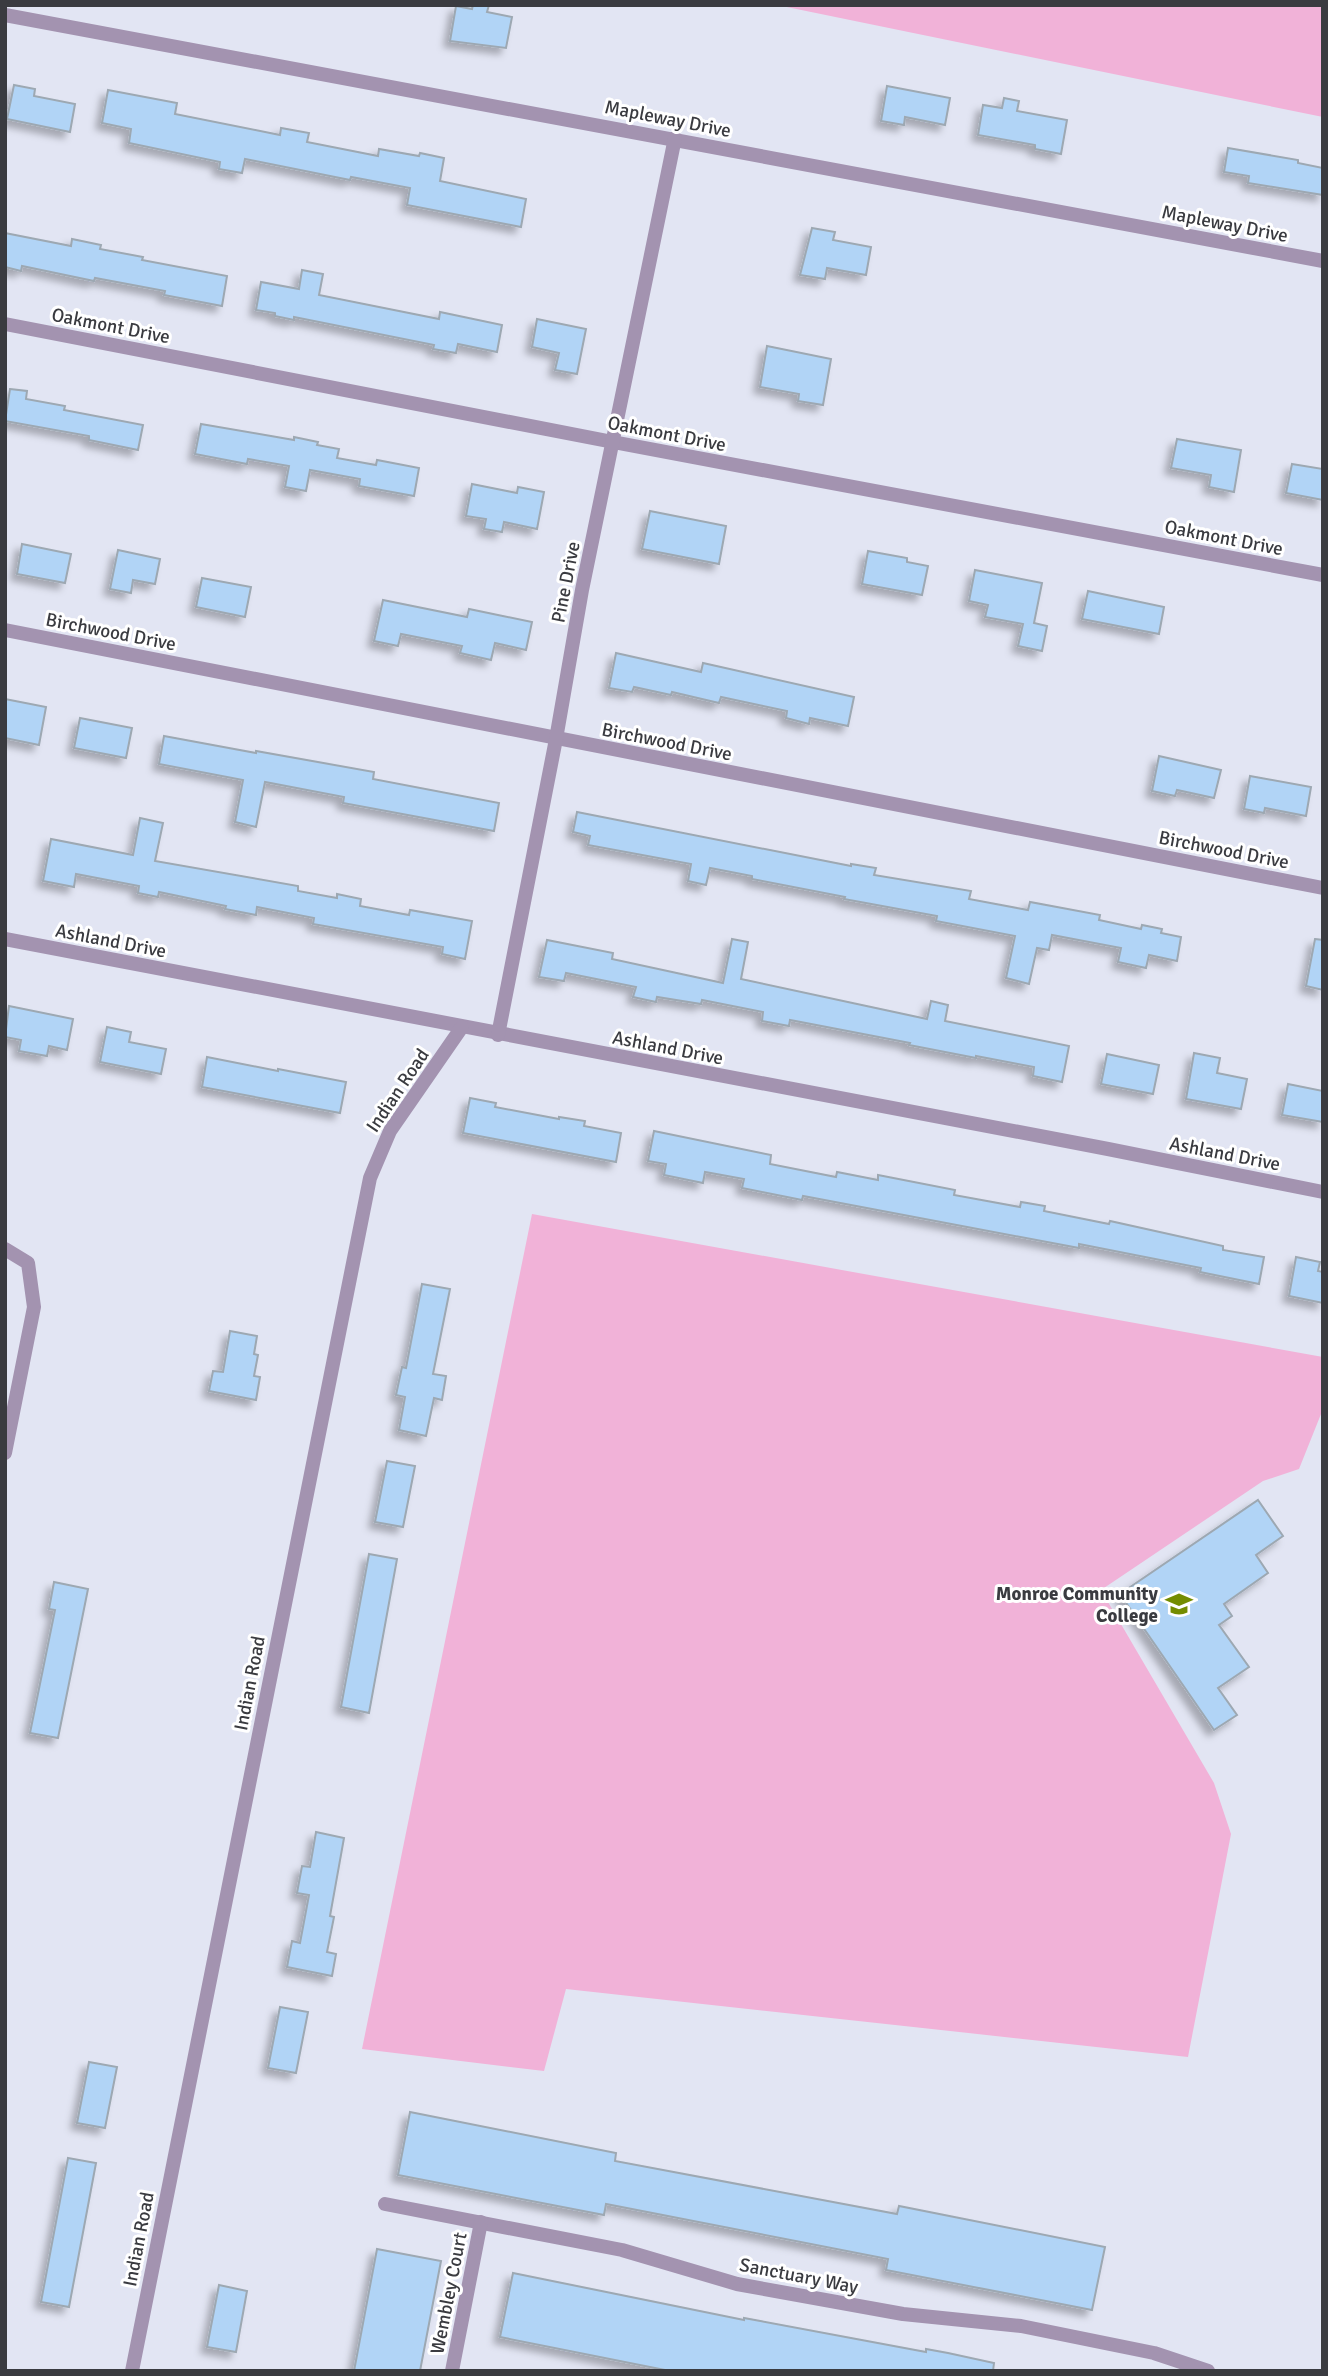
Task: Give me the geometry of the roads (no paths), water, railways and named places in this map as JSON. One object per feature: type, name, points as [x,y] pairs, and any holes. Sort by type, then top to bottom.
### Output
[{"type":"street","name":"Mapleway Drive","points":[[5,15],[1323,261]]},
{"type":"street","name":"Pine Drive","points":[[498,1035],[582,590],[675,138]]},
{"type":"street","name":"Oakmont Drive","points":[[5,324],[613,442],[1323,575]]},
{"type":"street","name":"Birchwood Drive","points":[[5,630],[1323,888]]},
{"type":"street","name":"Ashland Drive","points":[[5,939],[1323,1192]]},
{"type":"street","name":"Indian Road","points":[[132,2371],[370,1178],[390,1131],[462,1027]]},
{"type":"street","points":[[5,1248],[28,1263],[34,1307],[5,1453]]},
{"type":"street","name":"Sanctuary Way","points":[[385,2204],[622,2250],[737,2284],[902,2315],[1021,2326],[1154,2353],[1208,2371]]},
{"type":"street","name":"Wembley Court","points":[[452,2371],[481,2222]]},
{"type":"place","name":"Monroe Community College","points":[[1179,1604]]}]
